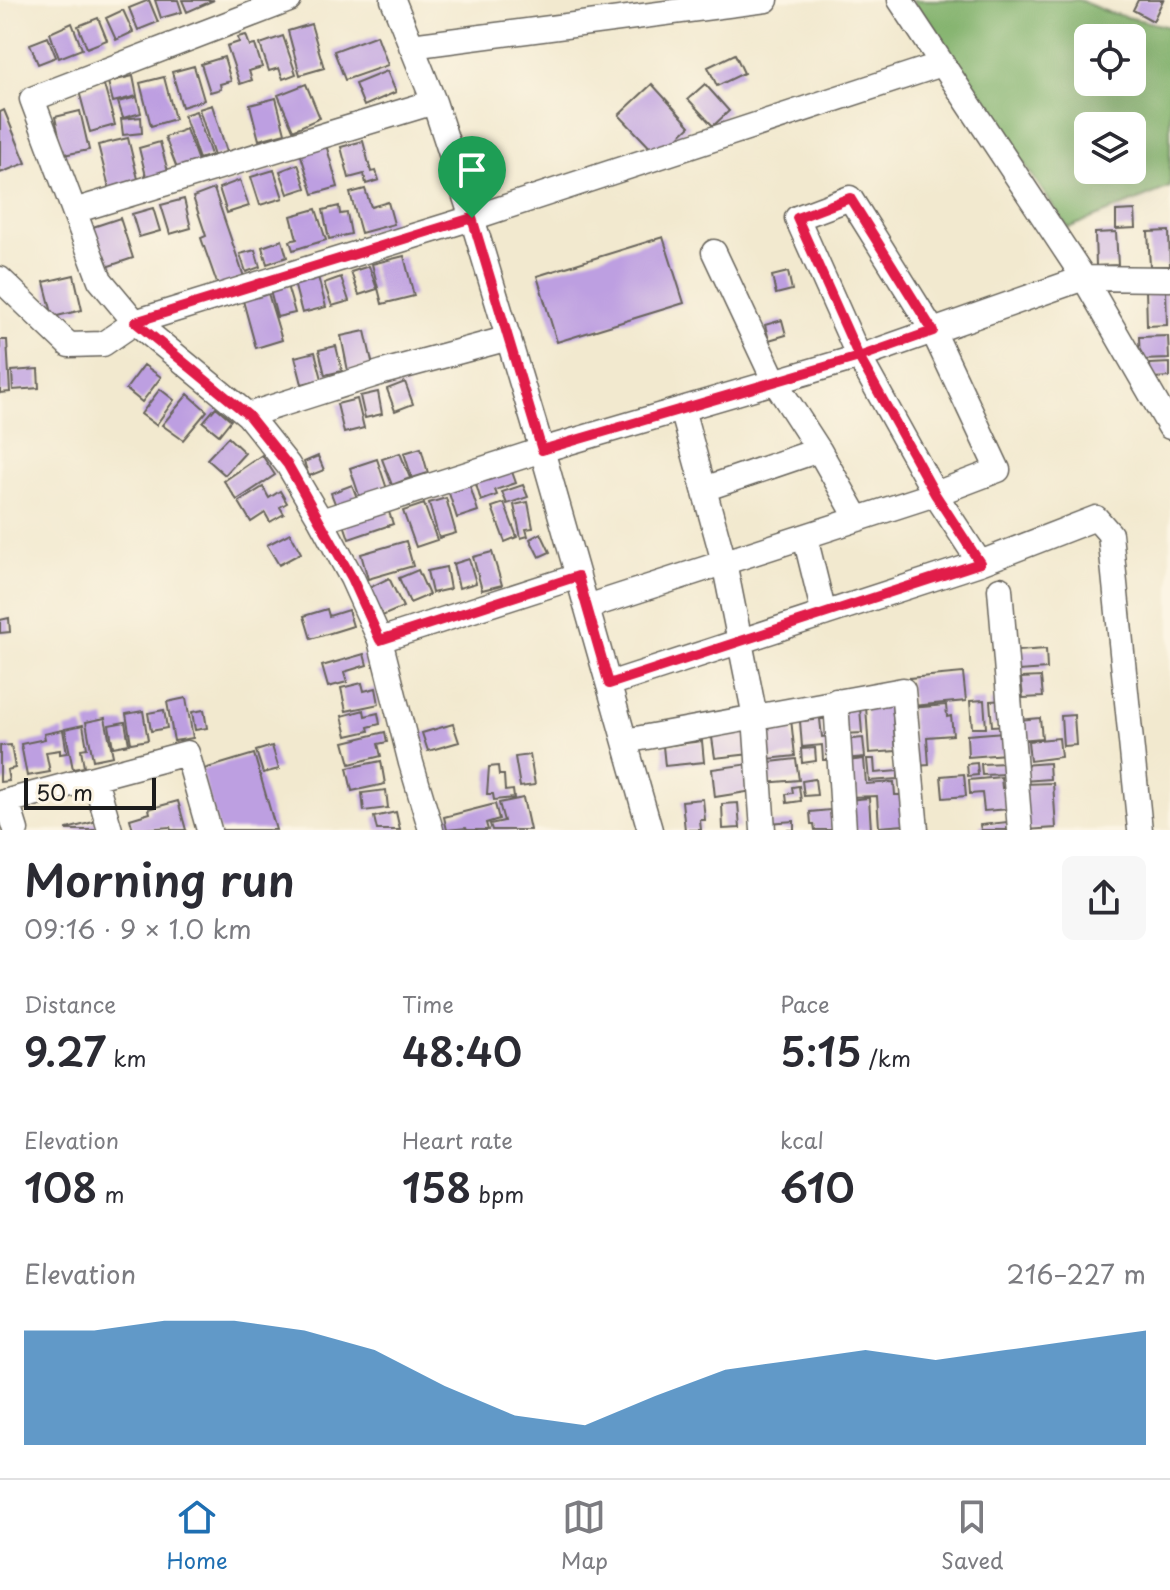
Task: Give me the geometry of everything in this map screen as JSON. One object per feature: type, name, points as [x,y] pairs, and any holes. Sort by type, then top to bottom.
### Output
[{"type":"street","points":[[289,0],[32,99],[100,280],[135,322],[248,415],[288,465],[321,521],[352,578],[380,640],[431,830]]},
{"type":"street","points":[[393,0],[434,102],[472,218],[542,450],[650,830]]},
{"type":"street","points":[[411,46],[766,0]]},
{"type":"street","points":[[900,0],[1084,278],[1170,427]]},
{"type":"street","points":[[0,279],[69,345],[103,344],[135,322],[472,218],[942,64]]},
{"type":"street","points":[[74,211],[434,102]]},
{"type":"street","points":[[587,607],[935,494],[998,470],[933,331],[850,198],[797,218],[859,357],[935,494],[980,563]]},
{"type":"street","points":[[714,252],[775,382],[858,519]]},
{"type":"street","points":[[321,521],[542,450],[859,357],[1084,278],[1170,279]]},
{"type":"street","points":[[248,415],[383,372],[509,338]]},
{"type":"street","points":[[682,409],[724,562],[755,717],[763,830]]},
{"type":"street","points":[[704,489],[819,450]]},
{"type":"street","points":[[609,684],[980,563],[1096,518],[1110,534],[1140,830]]},
{"type":"street","points":[[805,537],[824,614]]},
{"type":"street","points":[[380,640],[578,576]]},
{"type":"street","points":[[1000,589],[1020,830]]},
{"type":"street","points":[[625,741],[903,690],[916,830]]},
{"type":"street","points":[[836,701],[844,830]]},
{"type":"street","points":[[16,830],[4,802],[187,753],[209,830]]},
{"type":"street","points":[[95,779],[110,830]]},
{"type":"green space","points":[[912,0],[1079,0],[1110,13],[1170,27],[1170,187],[1068,228]]},
{"type":"building","points":[[149,0],[158,22],[138,30],[129,8]]},
{"type":"building","points":[[155,0],[178,0],[182,12],[161,18]]},
{"type":"building","points":[[182,0],[214,0],[187,12]]},
{"type":"building","points":[[1138,0],[1163,0],[1153,21],[1133,10]]},
{"type":"building","points":[[123,10],[133,32],[116,40],[106,18]]},
{"type":"building","points":[[98,18],[107,40],[87,48],[78,26]]},
{"type":"building","points":[[72,23],[82,49],[59,58],[50,33]]},
{"type":"building","points":[[311,24],[324,68],[300,75],[288,31]]},
{"type":"building","points":[[246,35],[250,46],[255,45],[262,67],[249,71],[252,80],[240,84],[227,46],[239,42],[238,37]]},
{"type":"building","points":[[377,35],[388,65],[345,80],[334,51]]},
{"type":"building","points":[[283,36],[296,74],[283,79],[279,68],[269,71],[260,44]]},
{"type":"building","points":[[48,37],[56,57],[38,64],[30,44]]},
{"type":"building","points":[[735,54],[744,73],[717,86],[708,67]]},
{"type":"building","points":[[224,57],[231,81],[220,84],[221,89],[210,92],[201,64]]},
{"type":"building","points":[[194,66],[204,100],[182,107],[172,72]]},
{"type":"building","points":[[387,71],[396,92],[364,106],[355,84]]},
{"type":"building","points":[[133,76],[137,96],[113,102],[108,82]]},
{"type":"building","points":[[164,77],[175,119],[151,126],[140,83]]},
{"type":"building","points":[[306,84],[320,118],[293,130],[278,95]]},
{"type":"building","points":[[652,84],[690,126],[658,156],[619,115]]},
{"type":"building","points":[[705,84],[729,111],[713,126],[688,99]]},
{"type":"building","points":[[104,85],[115,125],[90,132],[79,91]]},
{"type":"building","points":[[137,97],[141,113],[123,118],[118,102]]},
{"type":"building","points":[[276,98],[285,133],[259,140],[250,105]]},
{"type":"building","points":[[212,105],[227,152],[214,156],[199,109]]},
{"type":"building","points":[[4,110],[26,163],[0,173],[0,112]]},
{"type":"building","points":[[80,111],[89,150],[63,155],[55,117]]},
{"type":"building","points":[[196,111],[211,155],[199,159],[184,115]]},
{"type":"building","points":[[141,117],[142,133],[123,135],[121,119]]},
{"type":"building","points":[[186,129],[199,164],[178,171],[165,137]]},
{"type":"building","points":[[128,138],[139,183],[110,191],[98,145]]},
{"type":"building","points":[[325,141],[338,187],[313,194],[299,149]]},
{"type":"building","points":[[363,141],[371,172],[376,171],[379,180],[366,184],[364,174],[349,178],[341,147]]},
{"type":"building","points":[[160,142],[169,175],[147,180],[139,148]]},
{"type":"building","points":[[298,164],[306,188],[288,194],[280,171]]},
{"type":"building","points":[[274,170],[283,198],[260,205],[251,177]]},
{"type":"building","points":[[240,180],[249,206],[227,213],[219,188]]},
{"type":"building","points":[[214,189],[244,277],[218,286],[201,238],[206,236],[193,197]]},
{"type":"building","points":[[365,189],[371,207],[388,202],[394,224],[361,233],[350,193]]},
{"type":"building","points":[[184,199],[191,228],[170,234],[161,205]]},
{"type":"building","points":[[339,206],[340,214],[347,213],[351,234],[329,239],[323,210]]},
{"type":"building","points":[[153,208],[160,231],[139,237],[132,214]]},
{"type":"building","points":[[316,209],[326,240],[293,250],[290,241],[297,239],[291,216]]},
{"type":"building","points":[[1135,210],[1136,228],[1116,229],[1116,211]]},
{"type":"building","points":[[120,218],[133,258],[106,267],[93,227]]},
{"type":"building","points":[[1169,231],[1170,266],[1150,266],[1148,232]]},
{"type":"building","points":[[1116,232],[1118,265],[1096,266],[1095,233]]},
{"type":"building","points":[[663,237],[684,303],[557,342],[537,276]]},
{"type":"building","points":[[282,240],[287,257],[267,264],[262,247]]},
{"type":"building","points":[[255,250],[260,267],[246,272],[240,254]]},
{"type":"building","points":[[404,256],[414,296],[382,304],[372,264]]},
{"type":"building","points":[[369,266],[377,289],[359,295],[351,272]]},
{"type":"building","points":[[788,272],[792,290],[776,294],[772,276]]},
{"type":"building","points":[[317,273],[326,307],[302,313],[293,279]]},
{"type":"building","points":[[74,275],[82,310],[53,317],[44,282]]},
{"type":"building","points":[[341,277],[349,301],[332,306],[324,283]]},
{"type":"building","points":[[286,282],[295,313],[277,317],[269,287]]},
{"type":"building","points":[[1146,289],[1166,289],[1167,325],[1147,326]]},
{"type":"building","points":[[267,290],[282,340],[256,348],[242,297]]},
{"type":"building","points":[[782,320],[786,335],[769,340],[765,325]]},
{"type":"building","points":[[365,331],[373,366],[348,371],[341,336]]},
{"type":"building","points":[[1168,336],[1169,359],[1140,360],[1139,337]]},
{"type":"building","points":[[0,340],[7,340],[10,392],[0,393]]},
{"type":"building","points":[[336,346],[342,371],[325,375],[319,350]]},
{"type":"building","points":[[315,352],[322,379],[302,384],[295,357]]},
{"type":"building","points":[[1170,363],[1170,377],[1151,378],[1150,364]]},
{"type":"building","points":[[144,365],[161,377],[142,402],[126,389]]},
{"type":"building","points":[[38,369],[39,388],[13,390],[12,371]]},
{"type":"building","points":[[405,382],[413,404],[395,411],[387,389]]},
{"type":"building","points":[[160,389],[174,400],[156,425],[141,414]]},
{"type":"building","points":[[378,392],[382,414],[365,418],[360,396]]},
{"type":"building","points":[[188,394],[207,411],[183,440],[162,425]]},
{"type":"building","points":[[357,399],[364,428],[344,433],[337,404]]},
{"type":"building","points":[[216,407],[231,420],[219,435],[203,422]]},
{"type":"building","points":[[228,437],[245,453],[225,475],[207,459]]},
{"type":"building","points":[[421,448],[428,473],[412,478],[404,453]]},
{"type":"building","points":[[400,453],[410,478],[392,485],[382,459]]},
{"type":"building","points":[[262,455],[275,475],[237,500],[224,481]]},
{"type":"building","points":[[318,456],[324,470],[309,476],[304,462]]},
{"type":"building","points":[[377,459],[387,489],[360,498],[350,468]]},
{"type":"building","points":[[511,469],[516,483],[495,490],[497,495],[481,501],[475,481]]},
{"type":"building","points":[[468,480],[478,511],[457,518],[447,487]]},
{"type":"building","points":[[352,485],[357,498],[336,506],[331,493]]},
{"type":"building","points":[[523,485],[528,497],[507,504],[502,492]]},
{"type":"building","points":[[263,487],[269,498],[280,491],[287,503],[280,507],[284,514],[270,522],[265,513],[251,522],[239,502]]},
{"type":"building","points":[[446,498],[456,533],[439,538],[429,503]]},
{"type":"building","points":[[528,502],[533,528],[526,529],[528,536],[521,538],[514,505]]},
{"type":"building","points":[[504,503],[517,537],[505,542],[492,507]]},
{"type":"building","points":[[424,504],[437,540],[416,547],[403,511]]},
{"type":"building","points":[[387,506],[393,524],[349,539],[343,521]]},
{"type":"building","points":[[290,533],[301,553],[279,565],[267,545]]},
{"type":"building","points":[[541,533],[550,552],[539,557],[530,539]]},
{"type":"building","points":[[406,541],[413,566],[368,579],[361,554]]},
{"type":"building","points":[[492,552],[502,585],[482,590],[473,557]]},
{"type":"building","points":[[469,559],[476,583],[459,588],[453,564]]},
{"type":"building","points":[[446,567],[450,589],[432,593],[427,571]]},
{"type":"building","points":[[418,570],[429,595],[410,603],[399,578]]},
{"type":"building","points":[[389,578],[403,607],[380,617],[367,589]]},
{"type":"building","points":[[327,609],[329,616],[348,610],[353,626],[311,639],[304,616]]},
{"type":"building","points":[[9,618],[10,632],[0,633],[0,620]]},
{"type":"building","points":[[1046,649],[1047,669],[1018,671],[1017,651]]},
{"type":"building","points":[[364,654],[367,665],[344,672],[347,682],[328,687],[322,666]]},
{"type":"building","points":[[963,673],[966,701],[912,706],[909,678]]},
{"type":"building","points":[[1041,677],[1043,697],[1023,698],[1021,678]]},
{"type":"building","points":[[362,683],[364,691],[376,688],[379,704],[346,711],[341,688]]},
{"type":"building","points":[[186,698],[193,738],[174,741],[167,702]]},
{"type":"building","points":[[984,700],[986,728],[972,728],[970,701]]},
{"type":"building","points":[[1006,700],[1008,725],[992,726],[990,701]]},
{"type":"building","points":[[892,704],[896,751],[869,753],[866,706]]},
{"type":"building","points":[[946,705],[953,735],[927,737],[929,765],[915,766],[911,708]]},
{"type":"building","points":[[827,708],[828,719],[820,719],[822,737],[830,736],[832,760],[823,760],[822,745],[802,747],[800,721],[814,720],[813,709]]},
{"type":"building","points":[[860,708],[862,733],[844,734],[842,709]]},
{"type":"building","points":[[164,710],[167,728],[151,731],[148,713]]},
{"type":"building","points":[[204,710],[207,728],[195,730],[192,712]]},
{"type":"building","points":[[364,710],[365,716],[378,713],[380,724],[368,727],[369,731],[347,736],[342,716]]},
{"type":"building","points":[[143,711],[148,740],[131,743],[126,714]]},
{"type":"building","points":[[1074,715],[1076,745],[1063,746],[1061,716]]},
{"type":"building","points":[[105,718],[113,756],[93,760],[86,722]]},
{"type":"building","points":[[1040,718],[1042,738],[1020,740],[1018,720]]},
{"type":"building","points":[[791,719],[795,756],[768,759],[764,722]]},
{"type":"building","points":[[125,722],[129,744],[113,747],[109,725]]},
{"type":"building","points":[[453,724],[459,742],[428,751],[422,733]]},
{"type":"building","points":[[83,725],[87,748],[81,749],[84,767],[73,769],[65,729]]},
{"type":"building","points":[[746,726],[750,754],[715,758],[711,731]]},
{"type":"building","points":[[63,730],[67,753],[60,754],[60,750],[46,752],[50,772],[27,776],[21,744],[45,739],[44,734]]},
{"type":"building","points":[[385,732],[387,742],[378,744],[381,756],[350,764],[344,742]]},
{"type":"building","points":[[1004,732],[1006,754],[968,757],[967,735]]},
{"type":"building","points":[[863,738],[865,757],[844,759],[842,740]]},
{"type":"building","points":[[1059,738],[1061,757],[1030,761],[1028,741]]},
{"type":"building","points":[[702,741],[704,762],[665,766],[663,746]]},
{"type":"building","points":[[11,745],[15,768],[7,770],[9,781],[0,782],[0,746]]},
{"type":"building","points":[[272,746],[279,769],[263,773],[256,751]]},
{"type":"building","points":[[815,748],[816,761],[802,763],[801,749]]},
{"type":"building","points":[[254,754],[276,830],[219,830],[201,770]]},
{"type":"building","points":[[530,755],[535,785],[520,787],[515,757]]},
{"type":"building","points":[[796,759],[799,780],[764,783],[762,763]]},
{"type":"building","points":[[864,759],[866,784],[894,782],[895,795],[902,795],[904,825],[879,827],[877,796],[849,797],[847,761]]},
{"type":"building","points":[[867,759],[874,759],[875,773],[898,771],[898,779],[869,781]]},
{"type":"building","points":[[381,761],[385,784],[352,791],[347,768]]},
{"type":"building","points":[[977,763],[978,775],[968,776],[967,764]]},
{"type":"building","points":[[1007,763],[1007,774],[982,775],[981,764]]},
{"type":"building","points":[[1049,763],[1050,779],[1023,781],[1022,765]]},
{"type":"building","points":[[749,764],[753,791],[715,797],[712,769]]},
{"type":"building","points":[[498,766],[499,775],[504,775],[505,791],[513,790],[514,798],[494,800],[493,794],[487,794],[489,767]]},
{"type":"building","points":[[964,774],[966,796],[943,798],[941,776]]},
{"type":"building","points":[[1001,777],[1002,788],[1008,787],[1010,809],[984,811],[982,793],[970,794],[969,780]]},
{"type":"building","points":[[815,779],[817,795],[804,796],[802,781]]},
{"type":"building","points":[[1053,783],[1056,828],[1026,830],[1023,784]]},
{"type":"building","points":[[799,786],[801,801],[787,803],[786,794],[793,793],[792,787]]},
{"type":"building","points":[[386,790],[388,808],[364,811],[362,793]]},
{"type":"building","points":[[523,798],[530,830],[492,830],[490,824],[504,821],[499,803]]},
{"type":"building","points":[[869,798],[871,830],[849,830],[847,800]]},
{"type":"building","points":[[703,799],[705,820],[700,820],[701,830],[685,830],[682,801]]},
{"type":"building","points":[[178,801],[186,830],[171,830],[170,827],[133,830],[130,819],[150,813],[149,809]]},
{"type":"building","points":[[738,803],[740,828],[723,829],[722,804]]},
{"type":"building","points":[[495,804],[499,819],[486,823],[488,830],[447,830],[444,817]]},
{"type":"building","points":[[830,810],[832,830],[815,830],[810,812]]},
{"type":"building","points":[[396,812],[400,830],[377,830],[374,817]]},
{"type":"building","points":[[97,821],[100,830],[67,830],[67,829]]},
{"type":"building","points":[[794,821],[794,830],[769,830],[768,823]]},
{"type":"building","points":[[1007,822],[1007,830],[981,830],[980,825]]},
{"type":"route","points":[[472,218],[135,322],[248,415],[288,465],[352,578],[380,640],[578,576],[609,684],[980,563],[935,494],[859,357],[797,218],[850,198],[933,331],[859,357],[542,450],[472,218]]}]
